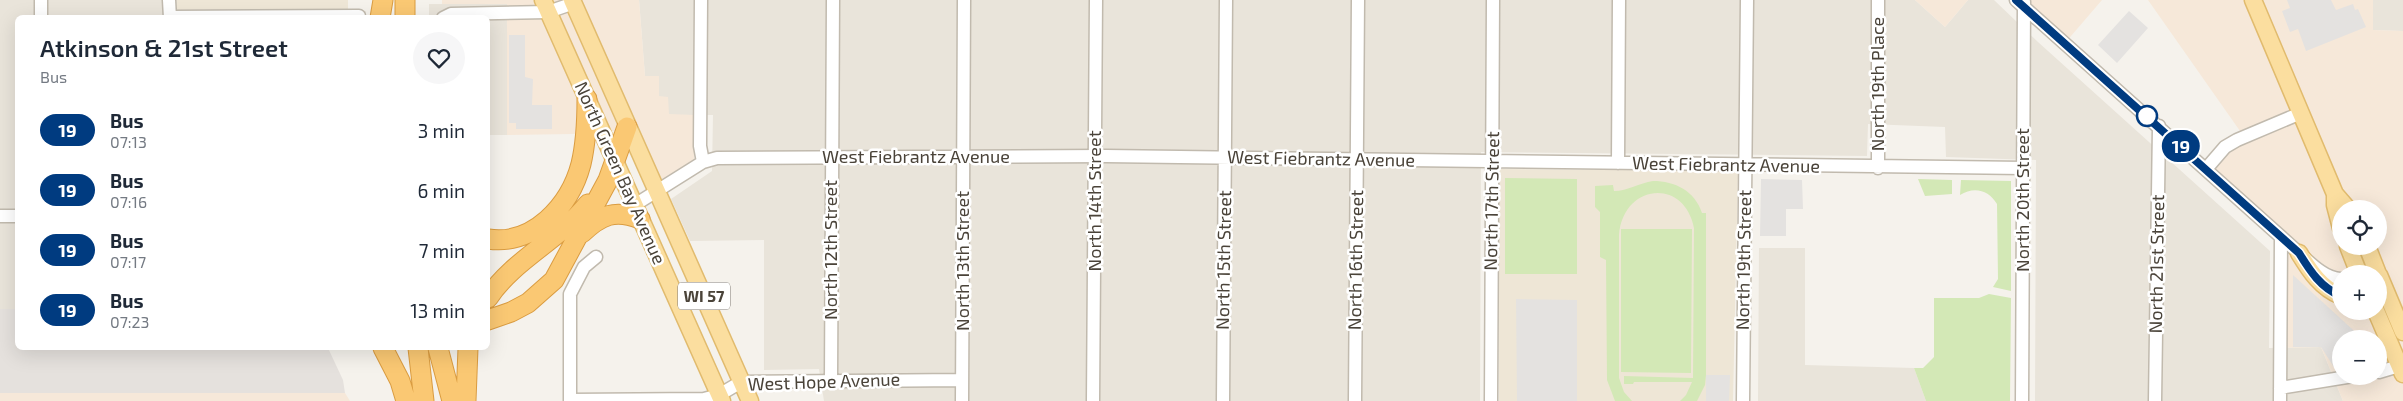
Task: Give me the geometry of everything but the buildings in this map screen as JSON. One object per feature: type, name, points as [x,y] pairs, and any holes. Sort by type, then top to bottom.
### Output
[{"type":"highway","points":[[380,15],[383,0]]},
{"type":"highway","points":[[383,0],[385,15]]},
{"type":"highway","points":[[405,0],[405,15]]},
{"type":"highway","points":[[490,238],[499,240],[520,237],[535,230],[560,207],[570,193],[580,166],[587,124],[587,99]]},
{"type":"highway","points":[[490,319],[511,312],[543,292],[554,280],[608,180],[627,128]]},
{"type":"highway","points":[[490,295],[500,282],[581,212],[605,173],[612,166]]},
{"type":"highway","points":[[576,239],[599,219],[612,214],[636,213]]},
{"type":"highway","points":[[384,350],[400,380],[406,401]]},
{"type":"highway","points":[[418,350],[424,401]]},
{"type":"highway","points":[[439,350],[452,401]]},
{"type":"highway","points":[[466,401],[467,350]]},
{"type":"main road","points":[[2254,0],[2335,194],[2340,200]]},
{"type":"main road","name":"North Green Bay Avenue","points":[[573,1],[627,128],[658,191],[750,401]]},
{"type":"main road","name":"North Green Bay Avenue","points":[[546,6],[587,99],[612,166],[636,213],[720,398]]},
{"type":"main road","points":[[2335,194],[2335,200]]},
{"type":"main road","points":[[2299,253],[2321,283],[2332,292]]},
{"type":"main road","points":[[2387,295],[2403,332]]},
{"type":"main road","points":[[2380,320],[2401,370]]},
{"type":"street","points":[[41,0],[41,15]]},
{"type":"street","points":[[169,0],[170,15]]},
{"type":"street","points":[[701,0],[700,146],[703,162]]},
{"type":"street","name":"North 12th Street","points":[[831,380],[832,0]]},
{"type":"street","name":"North 13th Street","points":[[962,401],[964,0]]},
{"type":"street","name":"North 14th Street","points":[[1093,401],[1096,0]]},
{"type":"street","name":"North 15th Street","points":[[1223,401],[1226,0]]},
{"type":"street","name":"North 16th Street","points":[[1355,401],[1358,0]]},
{"type":"street","name":"North 17th Street","points":[[1491,401],[1493,0]]},
{"type":"street","points":[[1618,0],[1618,163]]},
{"type":"street","name":"North 19th Street","points":[[1743,401],[1747,0]]},
{"type":"street","name":"North 19th Place","points":[[1878,0],[1878,168]]},
{"type":"street","points":[[448,15],[546,6],[573,1]]},
{"type":"street","points":[[2021,2],[2281,238],[2323,273],[2332,278]]},
{"type":"street","name":"North 20th Street","points":[[2021,2],[2023,168],[2022,401]]},
{"type":"street","points":[[2206,169],[2225,147],[2231,143],[2301,113]]},
{"type":"street","name":"North 21st Street","points":[[2156,401],[2159,126]]},
{"type":"street","name":"West Fiebrantz Avenue","points":[[636,213],[658,191],[703,162],[717,158],[1095,156],[1878,168],[2023,168]]},
{"type":"street","points":[[0,216],[15,216]]},
{"type":"street","points":[[2281,238],[2280,395],[2332,381]]},
{"type":"street","points":[[570,400],[570,294],[584,266],[596,257]]},
{"type":"street","points":[[2387,371],[2401,370]]},
{"type":"street","name":"West Hope Avenue","points":[[570,400],[720,398],[741,382],[962,380]]},
{"type":"shaded area","points":[[0,0],[177,0],[177,7],[366,11],[366,15],[15,15],[15,309],[0,309]]},
{"type":"shaded area","points":[[177,0],[348,0],[348,11],[184,11],[177,9]]},
{"type":"shaded area","points":[[442,0],[639,0],[645,76],[659,76],[659,96],[668,97],[669,114],[695,115],[694,162],[662,185],[637,129],[573,134],[507,135],[507,4],[442,4]]},
{"type":"shaded area","points":[[639,0],[1915,0],[1945,27],[1968,0],[1994,0],[2270,251],[2269,348],[2321,347],[2332,374],[2332,385],[2336,385],[2343,401],[2035,401],[2036,160],[1946,157],[1945,127],[1868,124],[1867,156],[1481,152],[1480,401],[824,401],[819,369],[764,370],[764,240],[690,241],[671,199],[712,171],[713,115],[669,115],[645,76]]},
{"type":"shaded area","points":[[1915,0],[1968,0],[1945,27]]},
{"type":"shaded area","points":[[2024,0],[2102,0],[2065,43]]},
{"type":"shaded area","points":[[2148,0],[2373,0],[2373,30],[2403,31],[2403,401],[2343,401],[2336,385],[2387,385],[2387,330],[2332,330],[2332,374],[2321,347],[2280,348],[2281,237],[2206,169],[2222,143],[2240,131]]},
{"type":"shaded area","points":[[2287,0],[2331,0],[2336,10],[2353,4],[2355,10],[2358,9],[2366,27],[2306,51],[2298,29],[2290,32],[2282,11],[2290,8]]},
{"type":"shaded area","points":[[2373,0],[2403,0],[2403,31],[2372,30]]},
{"type":"shaded area","points":[[429,4],[507,4],[507,135],[490,135],[490,15],[429,15]]},
{"type":"shaded area","points":[[2129,11],[2148,28],[2117,63],[2098,45]]},
{"type":"shaded area","points":[[509,35],[525,35],[525,77],[533,79],[532,105],[552,105],[552,129],[516,129],[516,123],[509,123]]},
{"type":"shaded area","points":[[1499,169],[1738,171],[1733,401],[1499,401]]},
{"type":"shaded area","points":[[1761,179],[1802,180],[1803,209],[1786,209],[1786,236],[1760,236]]},
{"type":"shaded area","points":[[1759,248],[1805,248],[1805,365],[1914,368],[1926,401],[1758,401]]},
{"type":"shaded area","points":[[2293,275],[2332,311],[2332,320],[2342,320],[2353,330],[2332,330],[2332,364],[2321,347],[2293,347]]},
{"type":"shaded area","points":[[1516,299],[1577,300],[1577,401],[1517,401]]},
{"type":"shaded area","points":[[0,309],[15,309],[15,350],[329,350],[343,380],[345,393],[0,393]]},
{"type":"shaded area","points":[[1706,375],[1730,375],[1729,401],[1706,401]]},
{"type":"shaded area","points":[[0,393],[345,393],[350,401],[0,401]]},
{"type":"green space","points":[[1505,178],[1577,179],[1577,274],[1505,274]]},
{"type":"green space","points":[[1918,179],[1952,180],[1952,194],[1925,196]]},
{"type":"green space","points":[[1961,180],[2011,181],[2011,291],[1993,287],[1998,279],[1997,204],[1990,195],[1981,191],[1965,192],[1960,195]]},
{"type":"green space","points":[[1653,181],[1669,183],[1683,189],[1699,205],[1702,213],[1706,213],[1706,375],[1705,385],[1697,401],[1680,401],[1686,395],[1692,382],[1634,382],[1633,384],[1624,384],[1624,376],[1693,378],[1694,228],[1688,212],[1679,200],[1667,194],[1654,193],[1642,197],[1631,205],[1623,218],[1619,235],[1619,378],[1624,392],[1632,401],[1615,401],[1607,380],[1606,260],[1600,257],[1600,212],[1595,207],[1595,186],[1613,185],[1614,191],[1619,191]]},
{"type":"green space","points":[[1621,229],[1692,229],[1691,373],[1621,372]]},
{"type":"green space","points":[[1989,294],[2011,298],[2010,401],[1926,401],[1914,368],[1923,368],[1934,357],[1934,298],[1979,298]]},
{"type":"bus line","name":"19","points":[[2016,0],[2299,253],[2311,273],[2332,292]]}]
